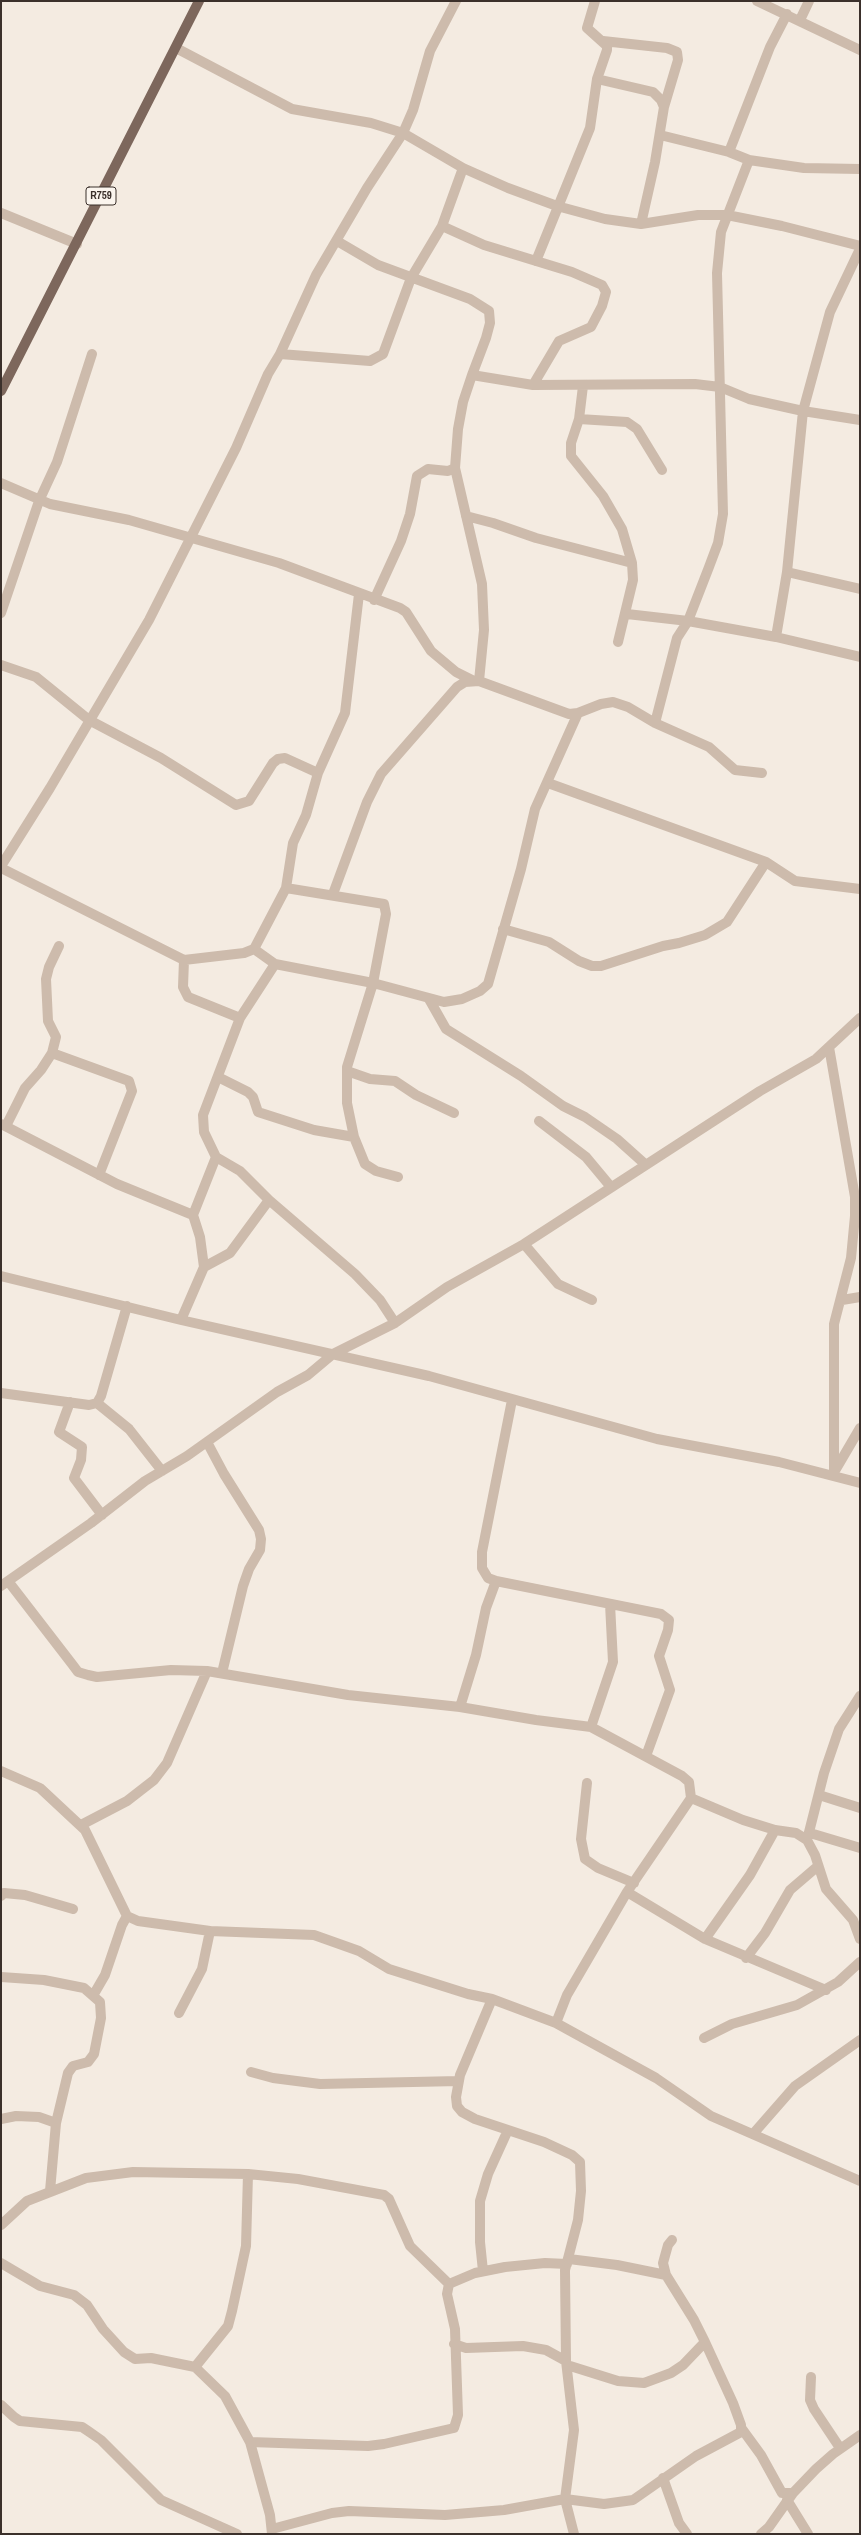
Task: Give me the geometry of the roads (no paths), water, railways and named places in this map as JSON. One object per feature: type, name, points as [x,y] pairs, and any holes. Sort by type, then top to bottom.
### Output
[{"type":"main road","name":"R759","points":[[1,391],[77,244],[199,1]]},
{"type":"street","points":[[359,594],[345,713],[318,773],[306,815],[293,843],[286,888],[254,949],[244,953],[184,960],[1,867],[50,788],[148,620],[191,539],[236,448],[268,374],[280,354],[316,275],[367,188],[403,133],[413,110],[430,51],[456,1]]},
{"type":"street","points":[[536,261],[557,206],[590,128],[597,79],[607,50],[607,46],[603,41],[587,28],[595,1]]},
{"type":"street","points":[[757,1],[800,20],[860,50]]},
{"type":"street","points":[[800,20],[809,1]]},
{"type":"street","points":[[729,152],[770,47],[787,14]]},
{"type":"street","points":[[603,41],[667,48],[677,52],[678,60],[664,107],[660,135],[641,224]]},
{"type":"street","points":[[176,48],[292,109],[371,123],[403,133],[463,168],[508,188],[557,206],[605,219],[641,224],[698,215],[727,215],[782,226],[860,248],[830,312],[803,411],[787,572],[776,637]]},
{"type":"street","points":[[597,79],[654,92],[661,100],[664,107]]},
{"type":"street","points":[[660,135],[729,152],[749,160],[804,168],[860,169]]},
{"type":"street","points":[[655,723],[677,638],[688,621],[718,543],[723,514],[717,273],[721,232],[749,160]]},
{"type":"street","points":[[280,354],[370,361],[377,359],[388,345],[411,278],[442,226],[463,168]]},
{"type":"street","points":[[1,213],[77,244]]},
{"type":"street","points":[[442,226],[484,245],[572,272],[602,285],[606,292],[602,306],[591,327],[559,341],[533,385]]},
{"type":"street","points":[[337,241],[378,265],[470,299],[489,311],[490,322],[486,338],[463,402],[458,429],[455,468],[482,584],[484,630],[476,681]]},
{"type":"street","points":[[1,613],[39,501],[57,462],[92,354]]},
{"type":"street","points":[[472,376],[533,385],[583,386],[695,384],[720,387],[749,399],[803,411],[860,420]]},
{"type":"street","points":[[583,386],[579,419],[571,443],[571,456],[603,496],[622,529],[632,563],[633,580],[627,614],[618,642]]},
{"type":"street","points":[[579,419],[627,422],[637,429],[662,470]]},
{"type":"street","points":[[374,600],[401,541],[410,514],[417,476],[428,469],[448,471],[455,468]]},
{"type":"street","points":[[1,483],[39,501],[129,520],[279,564],[359,594],[406,612],[431,651],[456,672],[476,681],[569,714],[578,713],[601,704],[613,702],[628,707],[655,723],[709,747],[735,770],[762,773]]},
{"type":"street","points":[[466,516],[493,523],[536,538],[632,563]]},
{"type":"street","points":[[787,572],[860,589]]},
{"type":"street","points":[[627,614],[688,621],[776,637],[860,657]]},
{"type":"street","points":[[1,665],[36,678],[89,720],[160,758],[236,805],[248,801],[273,763],[278,759],[285,758],[318,773]]},
{"type":"street","points":[[333,894],[366,802],[381,774],[457,687],[465,682],[476,681]]},
{"type":"street","points":[[254,949],[275,964],[373,983],[444,1002],[462,999],[480,991],[488,984],[502,929],[521,869],[535,809],[548,783],[578,713]]},
{"type":"street","points":[[548,783],[766,862],[795,881],[860,889]]},
{"type":"street","points":[[502,929],[549,942],[579,961],[592,966],[601,966],[705,934],[727,922],[766,862]]},
{"type":"street","points":[[286,888],[333,894],[384,904],[386,914],[373,983],[347,1071],[347,1103],[354,1137],[365,1164],[376,1171],[398,1177]]},
{"type":"street","points":[[59,946],[49,968],[46,979],[48,1021],[56,1037],[52,1053],[41,1070],[25,1088],[3,1125],[99,1175],[194,1216]]},
{"type":"street","points":[[184,960],[183,987],[188,997],[240,1018]]},
{"type":"street","points":[[275,964],[240,1018],[203,1115],[204,1132],[216,1157],[240,1171],[269,1200],[355,1274],[380,1300],[395,1323]]},
{"type":"street","points":[[430,999],[446,1029],[521,1076],[563,1106],[585,1117],[617,1139],[646,1165]]},
{"type":"street","points":[[556,2023],[567,1995],[627,1892],[691,1798],[689,1782],[646,1756],[591,1727],[460,1707],[348,1695],[207,1672],[172,1670],[97,1677],[78,1672],[4,1584],[162,1471],[207,1442],[277,1392],[308,1375],[333,1354],[395,1323],[448,1286],[524,1244],[760,1092],[806,1065],[829,1047],[860,1018]]},
{"type":"street","points":[[829,1047],[857,1197],[851,1258],[842,1300],[834,1324],[834,1473]]},
{"type":"street","points":[[52,1053],[129,1082],[132,1091],[99,1175]]},
{"type":"street","points":[[347,1071],[370,1079],[394,1082],[416,1095],[454,1113]]},
{"type":"street","points":[[218,1077],[248,1092],[253,1097],[258,1112],[314,1130],[354,1137]]},
{"type":"street","points":[[539,1121],[586,1157],[611,1187]]},
{"type":"street","points":[[181,1320],[204,1267],[200,1237],[194,1216],[216,1157]]},
{"type":"street","points":[[204,1267],[230,1253],[269,1200]]},
{"type":"street","points":[[524,1244],[558,1284],[592,1300]]},
{"type":"street","points":[[1,1276],[181,1320],[429,1376],[657,1439],[834,1473],[860,1483]]},
{"type":"street","points":[[842,1300],[860,1297]]},
{"type":"street","points":[[1,1393],[89,1405],[97,1403],[101,1396],[127,1306]]},
{"type":"street","points":[[512,1400],[481,1561],[484,1574],[496,1581],[661,1614],[670,1623],[659,1656],[659,1663],[670,1685],[669,1696],[658,1719],[646,1756]]},
{"type":"street","points":[[70,1402],[63,1415],[59,1432],[82,1447],[81,1460],[74,1478],[102,1515]]},
{"type":"street","points":[[97,1403],[129,1429],[162,1471]]},
{"type":"street","points":[[834,1473],[860,1428]]},
{"type":"street","points":[[207,1442],[224,1474],[259,1530],[261,1539],[260,1550],[248,1569],[243,1586],[222,1674]]},
{"type":"street","points":[[460,1707],[476,1655],[486,1608],[496,1581]]},
{"type":"street","points":[[591,1727],[613,1662],[610,1604]]},
{"type":"street","points":[[80,1825],[127,1801],[154,1780],[167,1763],[207,1672]]},
{"type":"street","points":[[860,1696],[839,1729],[808,1836],[826,1889],[858,1919],[860,1939]]},
{"type":"street","points":[[1,1771],[40,1788],[85,1830],[127,1916],[138,1922],[210,1931],[314,1935],[359,1951],[389,1968],[468,1994],[492,1999],[556,2023],[656,2078],[711,2116],[860,2181]]},
{"type":"street","points":[[587,1783],[581,1839],[585,1859],[598,1868],[634,1883]]},
{"type":"street","points":[[819,1796],[860,1808]]},
{"type":"street","points":[[691,1798],[743,1820],[775,1830],[796,1833],[860,1848]]},
{"type":"street","points":[[705,1939],[750,1875],[775,1830]]},
{"type":"street","points":[[746,1958],[765,1933],[790,1890],[818,1866]]},
{"type":"street","points":[[627,1892],[705,1939],[746,1958],[826,1990]]},
{"type":"street","points":[[1,1896],[4,1893],[25,1895],[73,1909]]},
{"type":"street","points":[[94,1994],[105,1975],[122,1925],[127,1916]]},
{"type":"street","points":[[179,2013],[202,1968],[210,1931]]},
{"type":"street","points":[[704,2038],[732,2024],[797,2005],[826,1990],[860,1962]]},
{"type":"street","points":[[1,1977],[44,1980],[84,1988],[94,1994],[100,2002],[101,2008],[94,2054],[91,2060],[70,2069],[56,2123],[50,2191]]},
{"type":"street","points":[[492,1999],[459,2081],[456,2098],[458,2106],[462,2112],[563,2150],[580,2162],[581,2191],[568,2262],[564,2309],[567,2363],[574,2430],[565,2499],[574,2534]]},
{"type":"street","points":[[753,2134],[795,2086],[860,2040]]},
{"type":"street","points":[[252,2072],[273,2078],[320,2084],[459,2081]]},
{"type":"street","points":[[1,2119],[16,2116],[39,2117],[56,2123]]},
{"type":"street","points":[[483,2271],[480,2242],[480,2201],[488,2174],[508,2130]]},
{"type":"street","points":[[1,2225],[27,2202],[50,2191],[86,2178],[133,2172],[248,2174],[298,2179],[384,2195],[389,2199],[410,2246],[449,2284]]},
{"type":"street","points":[[195,2367],[228,2326],[246,2246],[248,2174]]},
{"type":"street","points":[[672,2240],[668,2245],[663,2263],[666,2275],[694,2320],[705,2342],[733,2403],[742,2429],[761,2455],[782,2493],[790,2497],[808,2534]]},
{"type":"street","points":[[250,2442],[376,2445],[454,2428],[458,2415],[454,2329],[447,2294],[449,2284],[456,2279],[483,2271],[517,2265],[568,2262],[617,2265],[666,2275]]},
{"type":"street","points":[[1,2263],[40,2286],[74,2295],[87,2305],[103,2329],[124,2352],[135,2359],[151,2358],[195,2367],[225,2396],[250,2442],[262,2481],[272,2531],[332,2513],[350,2512],[445,2515],[504,2510],[565,2499],[604,2504],[633,2500],[662,2478],[696,2456],[737,2434],[742,2429]]},
{"type":"street","points":[[454,2344],[466,2348],[523,2346],[546,2350],[567,2363],[618,2381],[644,2383],[671,2373],[683,2365],[705,2342]]},
{"type":"street","points":[[812,2377],[810,2400],[814,2409],[840,2448]]},
{"type":"street","points":[[1,2405],[14,2418],[20,2421],[82,2427],[101,2440],[161,2500],[237,2534]]},
{"type":"street","points":[[761,2534],[769,2527],[790,2497],[840,2448],[860,2435]]},
{"type":"street","points":[[662,2478],[679,2523],[687,2534]]}]
